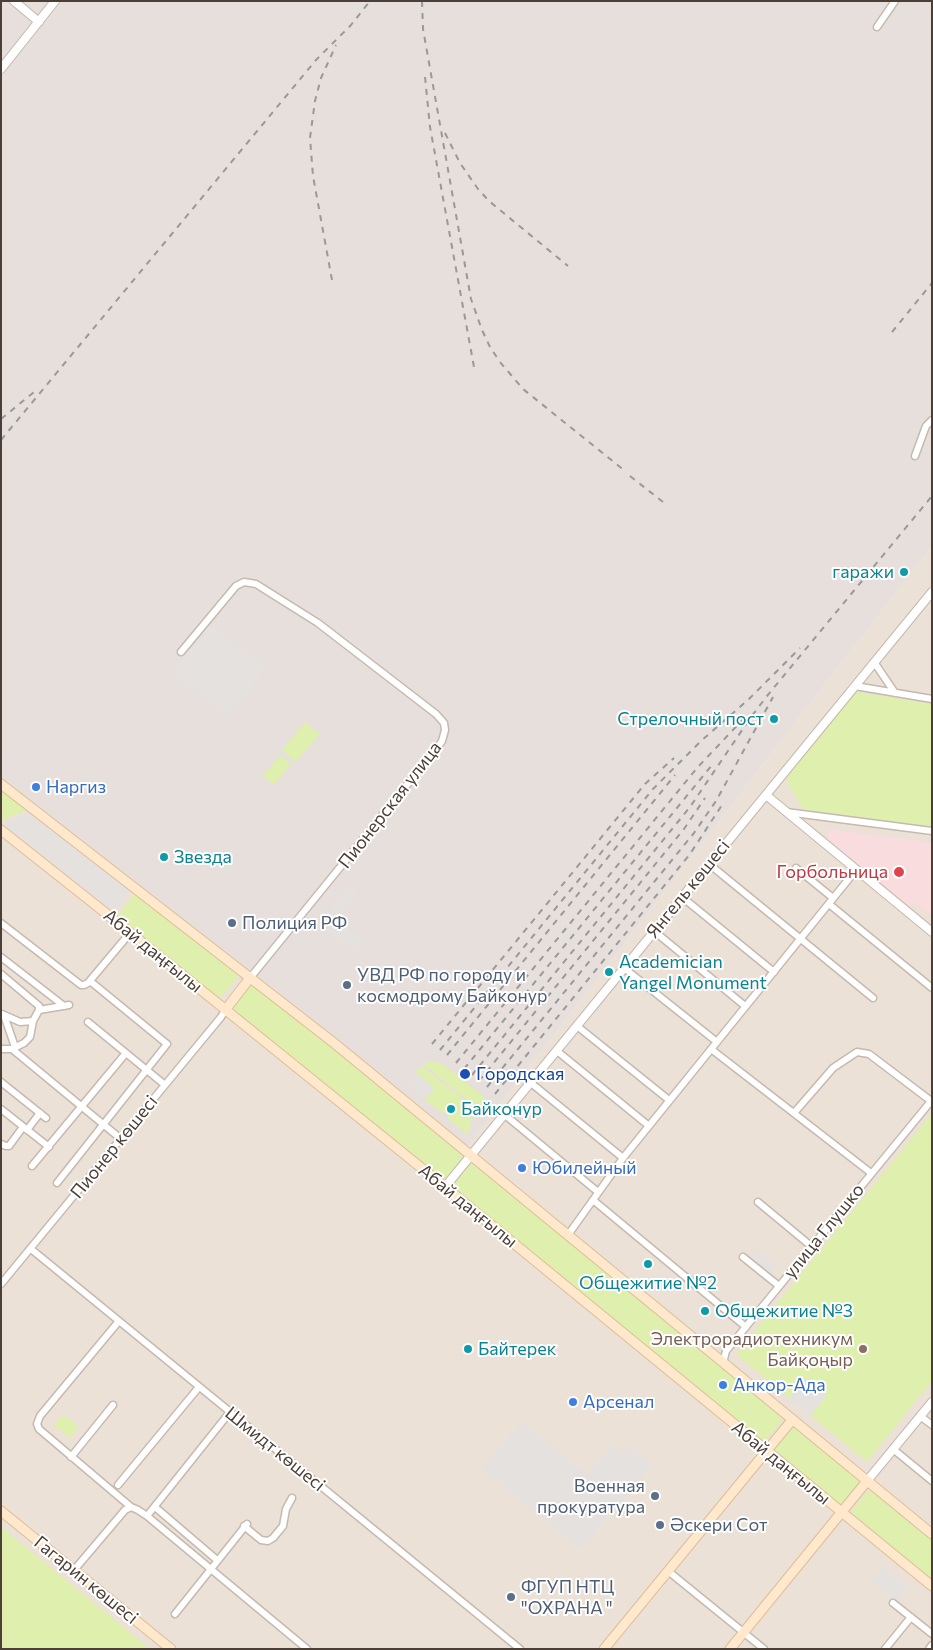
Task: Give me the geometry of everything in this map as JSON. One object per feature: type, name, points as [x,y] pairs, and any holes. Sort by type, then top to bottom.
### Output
[{"type":"main road","points":[[1,784],[340,1048],[932,1534]]},
{"type":"main road","name":"Абай даңғылы","points":[[1,830],[445,1187],[932,1586]]},
{"type":"main road","name":"Пионерская улица","points":[[226,1010],[250,978]]},
{"type":"main road","points":[[604,1649],[792,1420]]},
{"type":"main road","points":[[730,1649],[867,1481]]},
{"type":"main road","name":"Гагарин көшесі","points":[[1,1511],[171,1649]]},
{"type":"street","points":[[14,1],[39,22]]},
{"type":"street","points":[[1,69],[55,1]]},
{"type":"street","points":[[877,27],[895,1]]},
{"type":"street","points":[[915,456],[926,426],[932,420]]},
{"type":"street","name":"Пионерская улица","points":[[181,652],[236,586],[244,582],[256,584],[334,635],[436,714],[444,723],[446,730],[437,748],[250,978]]},
{"type":"street","name":"Янгель көшесі","points":[[445,1187],[932,592]]},
{"type":"street","points":[[874,662],[895,693]]},
{"type":"street","points":[[855,686],[932,699]]},
{"type":"street","points":[[766,795],[932,932]]},
{"type":"street","points":[[786,812],[932,831]]},
{"type":"street","points":[[709,864],[873,998]]},
{"type":"street","points":[[796,868],[831,901],[932,988]]},
{"type":"street","points":[[568,1235],[623,1158],[856,870]]},
{"type":"street","points":[[682,897],[774,972]]},
{"type":"street","points":[[1,923],[81,985],[90,981],[130,933]]},
{"type":"street","points":[[654,932],[745,1006]]},
{"type":"street","points":[[1,957],[66,1006],[39,1010]]},
{"type":"street","points":[[624,968],[717,1042]]},
{"type":"street","points":[[1,974],[38,1004],[39,1010],[33,1021],[30,1036],[24,1043],[13,1048],[1,1049]]},
{"type":"street","points":[[57,1183],[167,1044],[90,981]]},
{"type":"street","name":"Пионер көшесі","points":[[1,1284],[226,1010]]},
{"type":"street","points":[[3,1014],[20,1022],[33,1021]]},
{"type":"street","points":[[3,1014],[13,1048],[121,1139]]},
{"type":"street","points":[[88,1022],[165,1085]]},
{"type":"street","points":[[577,1026],[669,1100]]},
{"type":"street","points":[[711,1048],[871,1173]]},
{"type":"street","points":[[557,1051],[649,1126]]},
{"type":"street","points":[[794,1113],[833,1068],[857,1052],[868,1054],[931,1100]]},
{"type":"street","points":[[32,1166],[126,1053]]},
{"type":"street","points":[[1,1082],[43,1116],[25,1129],[9,1146],[1,1144]]},
{"type":"street","points":[[531,1083],[623,1158]]},
{"type":"street","name":"улица Глушко","points":[[725,1365],[726,1351],[931,1100]]},
{"type":"street","points":[[1,1109],[48,1147]]},
{"type":"street","points":[[505,1114],[598,1192]]},
{"type":"street","points":[[593,1200],[746,1327]]},
{"type":"street","points":[[758,1202],[812,1246]]},
{"type":"street","name":"Шмидт көшесі","points":[[30,1249],[520,1649]]},
{"type":"street","points":[[743,1257],[779,1286]]},
{"type":"street","points":[[119,1321],[37,1420],[39,1429],[131,1507],[147,1516],[307,1649]]},
{"type":"street","points":[[118,1485],[199,1387]]},
{"type":"street","points":[[867,1481],[932,1402]]},
{"type":"street","points":[[71,1457],[113,1405]]},
{"type":"street","points":[[147,1516],[230,1412]]},
{"type":"street","points":[[920,1416],[932,1425]]},
{"type":"street","points":[[893,1449],[932,1481]]},
{"type":"street","points":[[175,1614],[245,1525],[261,1540],[268,1541],[273,1538],[283,1526],[286,1509],[292,1498]]},
{"type":"street","points":[[74,1569],[125,1510],[131,1507]]},
{"type":"street","points":[[155,1507],[217,1560]]},
{"type":"street","points":[[668,1571],[764,1649]]},
{"type":"street","points":[[894,1603],[932,1634]]},
{"type":"street","points":[[885,1649],[911,1617]]},
{"type":"street","points":[[929,1649],[932,1645]]},
{"type":"shaded area","points":[[1,1],[932,1],[932,546],[457,1160],[1,786]]},
{"type":"shaded area","points":[[932,546],[932,1649],[1,1649],[1,786],[457,1160]]},
{"type":"shaded area","points":[[210,623],[267,667],[228,718],[171,674]]},
{"type":"shaded area","points":[[33,811],[132,888],[112,914],[1,826]]},
{"type":"shaded area","name":"Горбольница","points":[[828,829],[932,843],[932,917],[913,902],[909,907],[827,841]]},
{"type":"shaded area","points":[[349,885],[358,893],[337,919],[364,941],[355,954],[317,924]]},
{"type":"shaded area","points":[[416,1073],[434,1088],[425,1100],[406,1085]]},
{"type":"shaded area","points":[[756,1249],[777,1266],[771,1274],[750,1257]]},
{"type":"shaded area","points":[[806,1378],[827,1395],[810,1416],[789,1399]]},
{"type":"shaded area","points":[[521,1421],[587,1475],[612,1445],[623,1453],[629,1446],[652,1465],[581,1550],[482,1469]]},
{"type":"shaded area","points":[[884,1566],[908,1587],[896,1601],[871,1581]]},
{"type":"green space","points":[[854,693],[932,704],[932,827],[804,810],[788,785],[788,776]]},
{"type":"green space","points":[[305,722],[320,734],[296,762],[282,750]]},
{"type":"green space","points":[[280,755],[291,764],[274,785],[263,776]]},
{"type":"green space","points":[[1,788],[29,809],[1,821]]},
{"type":"green space","points":[[136,891],[238,972],[239,976],[222,996],[215,997],[116,917]]},
{"type":"green space","points":[[253,983],[462,1153],[462,1160],[449,1176],[441,1178],[234,1013],[233,1005],[250,984]]},
{"type":"green space","points":[[431,1061],[443,1064],[487,1099],[478,1109],[423,1064]]},
{"type":"green space","points":[[422,1066],[476,1110],[473,1113],[468,1135],[447,1118],[450,1114],[456,1112],[454,1105],[448,1105],[447,1112],[443,1114],[425,1100],[434,1088],[416,1073]]},
{"type":"green space","points":[[932,1113],[932,1381],[867,1462],[736,1354]]},
{"type":"green space","points":[[473,1163],[476,1163],[780,1414],[782,1417],[781,1422],[765,1441],[763,1442],[456,1192],[456,1180]]},
{"type":"green space","points":[[63,1414],[79,1427],[70,1438],[54,1425]]},
{"type":"green space","points":[[792,1427],[796,1427],[858,1479],[860,1483],[844,1504],[838,1505],[773,1452],[773,1449]]},
{"type":"green space","points":[[870,1489],[932,1537],[932,1582],[852,1516],[851,1512]]},
{"type":"green space","points":[[1,1527],[150,1649],[1,1649]]},
{"type":"railway","points":[[1,440],[316,60],[351,25],[370,1]]},
{"type":"railway","points":[[422,1],[423,29],[471,299],[482,330],[500,362],[523,389],[625,471]]},
{"type":"railway","points":[[332,280],[313,176],[310,138],[315,101],[321,78],[336,45]]},
{"type":"railway","points":[[425,77],[430,127],[474,367]]},
{"type":"railway","points":[[445,133],[460,163],[489,201],[568,266]]},
{"type":"railway","points":[[892,332],[932,283]]},
{"type":"railway","points":[[1,419],[34,392]]},
{"type":"railway","points":[[630,476],[663,502]]},
{"type":"railway","points":[[472,1075],[690,807],[767,696],[932,496]]},
{"type":"railway","points":[[440,1050],[653,789],[701,741],[749,699],[800,648]]},
{"type":"railway","points":[[487,1087],[694,833],[716,801],[773,697]]},
{"type":"railway","points":[[456,1063],[697,768],[748,714]]},
{"type":"railway","points":[[432,1044],[645,784],[674,758]]},
{"type":"railway","points":[[464,1069],[712,765]]},
{"type":"railway","points":[[447,1055],[675,775]]},
{"type":"railway","points":[[479,1081],[684,829],[705,798]]},
{"type":"railway","points":[[495,1094],[690,854],[722,805]]},
{"type":"place","name":"гаражи","points":[[904,572]]},
{"type":"place","name":"Стрелочный пост","points":[[774,719]]},
{"type":"place","name":"Наргиз","points":[[36,787]]},
{"type":"place","name":"Звезда","points":[[164,857]]},
{"type":"place","name":"Горбольница","points":[[899,872]]},
{"type":"place","name":"Полиция РФ","points":[[232,923]]},
{"type":"place","name":"Academician Yangel Monument","points":[[609,972]]},
{"type":"place","name":"УВД РФ по городу и космодрому Байконур","points":[[347,985]]},
{"type":"place","name":"Городская","points":[[465,1074]]},
{"type":"place","name":"Байконур","points":[[451,1109]]},
{"type":"place","name":"Юбилейный","points":[[522,1168]]},
{"type":"place","name":"Общежитие №2","points":[[648,1264]]},
{"type":"place","name":"Общежитие №3","points":[[705,1311]]},
{"type":"place","name":"Байтерек","points":[[468,1349]]},
{"type":"place","name":"Электрорадиотехникум Байқоңыр","points":[[863,1349]]},
{"type":"place","name":"Анкор-Ада","points":[[723,1385]]},
{"type":"place","name":"Арсенал","points":[[573,1402]]},
{"type":"place","name":"Военная прокуратура","points":[[655,1496]]},
{"type":"place","name":"Әскери Сот","points":[[660,1525]]},
{"type":"place","name":"ФГУП НТЦ \"ОХРАНА \"","points":[[511,1597]]}]
